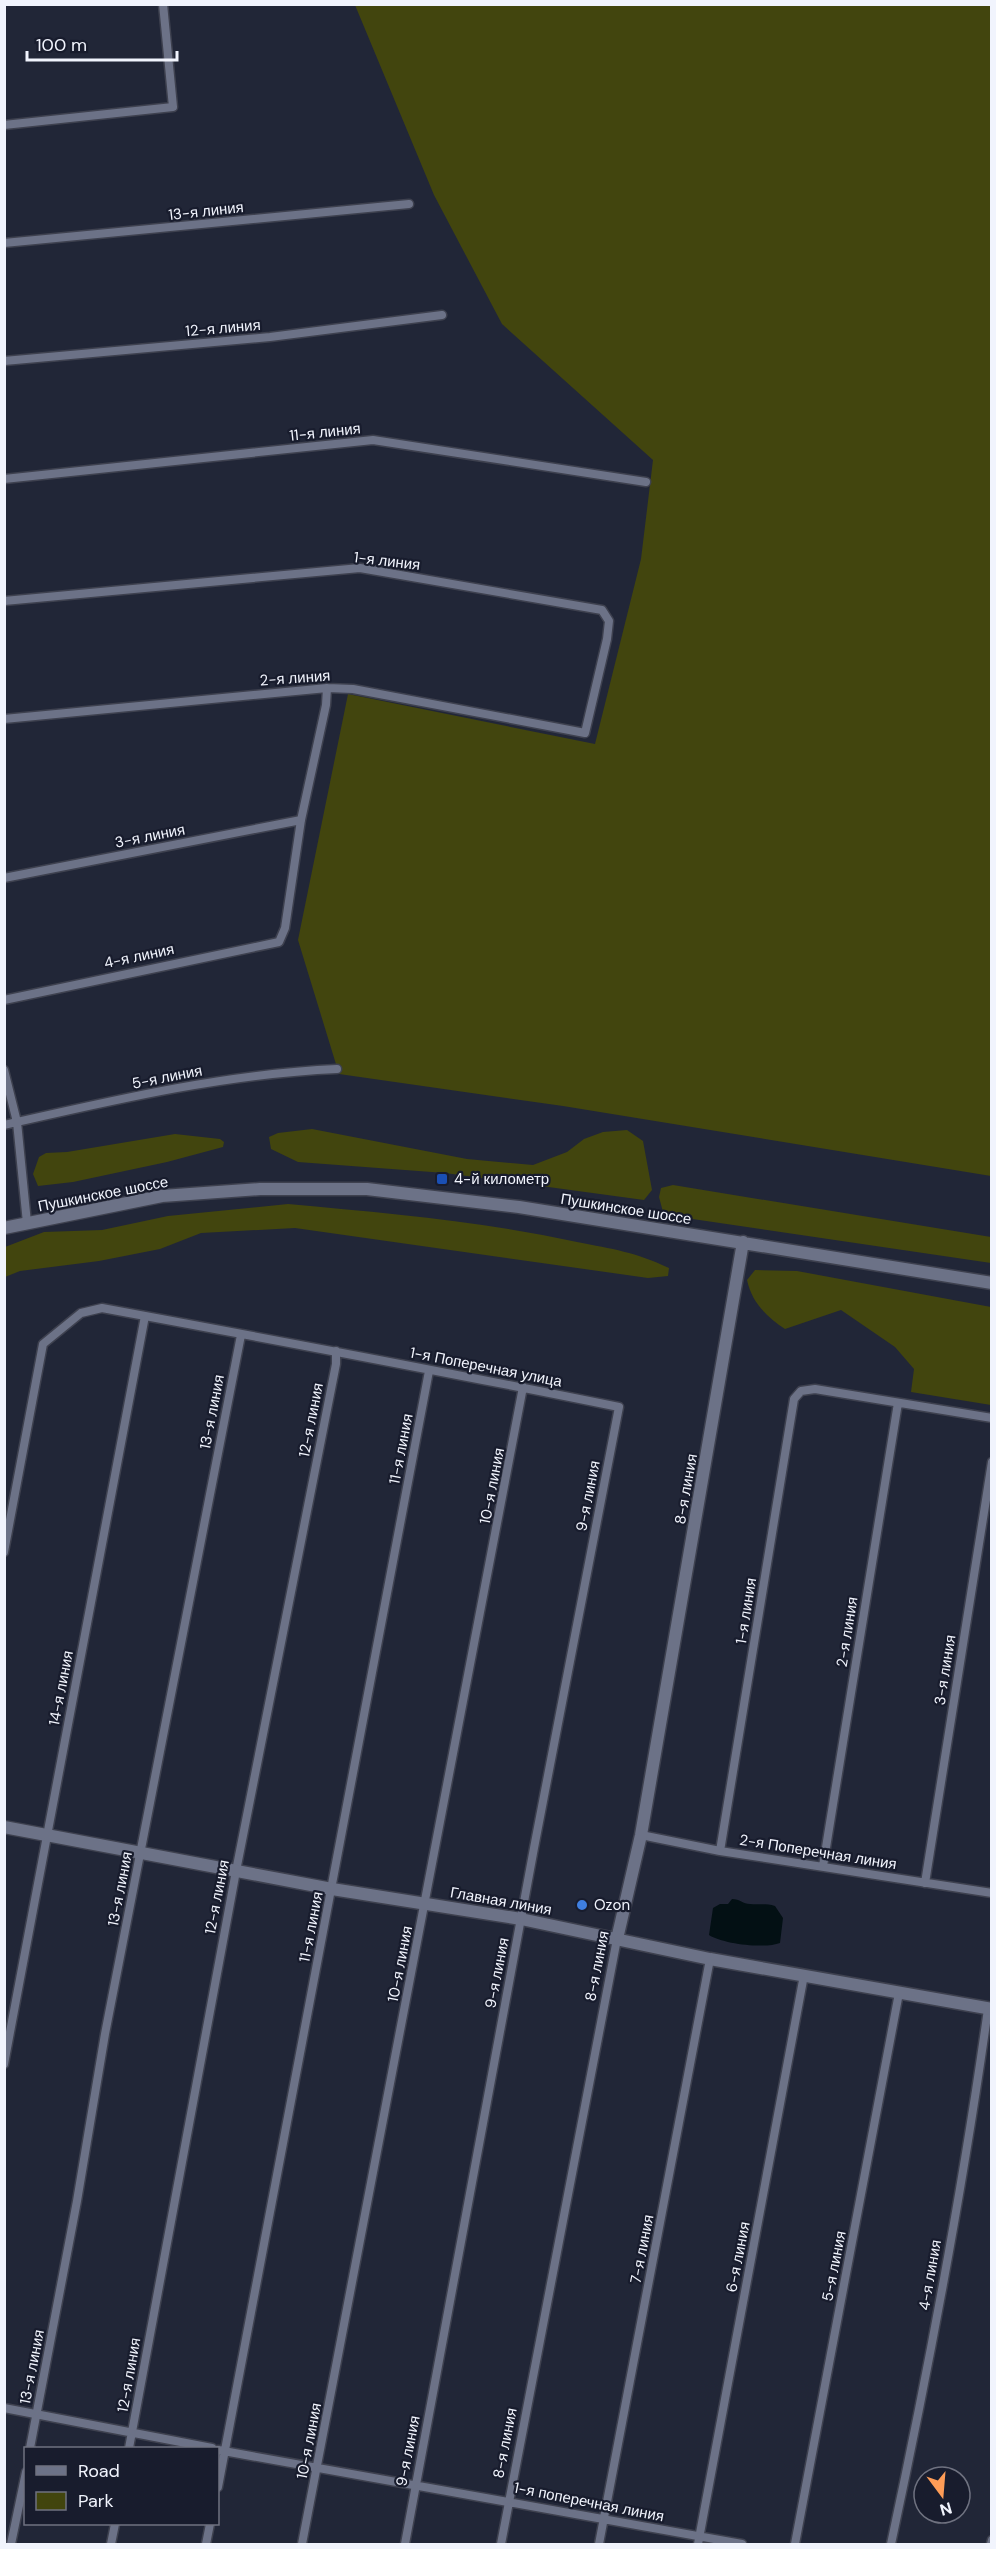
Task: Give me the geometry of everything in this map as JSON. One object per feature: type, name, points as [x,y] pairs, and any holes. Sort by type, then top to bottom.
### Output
[{"type":"street","points":[[4,125],[173,107],[162,4]]},
{"type":"street","name":"13-я линия","points":[[4,243],[409,204]]},
{"type":"street","name":"12-я линия","points":[[4,362],[270,337],[442,315]]},
{"type":"street","name":"11-я линия","points":[[4,479],[373,440],[646,482]]},
{"type":"street","name":"1-я линия","points":[[4,601],[360,568],[602,610],[609,621],[608,639],[585,733]]},
{"type":"street","points":[[301,820],[326,705],[327,688]]},
{"type":"street","name":"2-я линия","points":[[4,719],[327,688],[353,689],[585,733]]},
{"type":"street","name":"3-я линия","points":[[4,878],[301,820]]},
{"type":"street","name":"4-я линия","points":[[4,999],[279,942],[285,928],[301,820]]},
{"type":"street","points":[[4,1070],[17,1122],[27,1223]]},
{"type":"street","name":"5-я линия","points":[[4,1125],[220,1081],[284,1072],[337,1070]]},
{"type":"street","name":"Пушкинское шоссе","points":[[4,1228],[162,1196],[260,1189],[368,1189],[445,1196],[992,1283]]},
{"type":"street","name":"8-я линия","points":[[501,2544],[617,1939],[641,1835],[744,1242]]},
{"type":"street","name":"1-я Поперечная улица","points":[[4,1552],[43,1344],[81,1313],[102,1308],[241,1335],[347,1352],[429,1371],[619,1407]]},
{"type":"street","name":"14-я линия","points":[[4,2064],[145,1316]]},
{"type":"street","name":"13-я линия","points":[[30,2447],[77,2201],[105,2034],[241,1335]]},
{"type":"street","name":"12-я линия","points":[[129,2447],[236,1871],[336,1364],[336,1351]]},
{"type":"street","name":"11-я линия","points":[[219,2475],[221,2450],[332,1889],[429,1371]]},
{"type":"street","name":"10-я линия","points":[[302,2544],[523,1387]]},
{"type":"street","name":"1-я линия","points":[[720,1851],[794,1399],[801,1392],[815,1389],[898,1403]]},
{"type":"street","points":[[898,1403],[992,1419]]},
{"type":"street","name":"2-я линия","points":[[823,1866],[898,1403]]},
{"type":"street","name":"9-я линия","points":[[405,2544],[619,1407]]},
{"type":"street","name":"3-я линия","points":[[925,1883],[992,1462]]},
{"type":"street","name":"Главная линия","points":[[4,1827],[332,1889],[521,1919],[710,1959],[990,2009]]},
{"type":"street","name":"2-я Поперечная линия","points":[[641,1835],[720,1851],[992,1893]]},
{"type":"street","name":"7-я линия","points":[[599,2544],[710,1959]]},
{"type":"street","name":"6-я линия","points":[[699,2540],[804,1975]]},
{"type":"street","name":"5-я линия","points":[[795,2544],[899,1993]]},
{"type":"street","name":"4-я линия","points":[[891,2544],[916,2428],[990,2009]]},
{"type":"street","points":[[4,2408],[206,2447]]},
{"type":"street","name":"1-я поперечная линия","points":[[221,2450],[509,2501],[699,2540],[742,2544]]},
{"type":"street","points":[[11,2544],[24,2482]]},
{"type":"street","points":[[111,2544],[115,2525]]},
{"type":"street","points":[[206,2544],[210,2525]]},
{"type":"green space","points":[[355,5],[991,5],[991,1176],[563,1106],[339,1074],[298,940],[348,694],[595,744],[641,559],[653,460],[502,324],[434,195]]},
{"type":"green space","points":[[312,1129],[467,1159],[533,1165],[567,1152],[584,1139],[603,1132],[627,1130],[643,1141],[652,1190],[644,1200],[445,1173],[298,1162],[271,1149],[269,1137],[278,1133]]},
{"type":"green space","points":[[175,1134],[220,1139],[224,1142],[223,1147],[167,1162],[73,1182],[38,1186],[33,1174],[39,1157],[46,1153],[67,1152]]},
{"type":"green space","points":[[673,1185],[991,1237],[991,1263],[679,1217],[663,1212],[659,1197],[661,1188]]},
{"type":"green space","points":[[288,1204],[433,1218],[505,1228],[634,1255],[669,1268],[668,1276],[648,1278],[295,1228],[201,1233],[160,1249],[99,1261],[20,1271],[5,1277],[5,1247],[44,1232],[102,1230],[168,1216]]},
{"type":"green space","points":[[755,1270],[797,1271],[991,1307],[991,1405],[911,1392],[914,1369],[895,1347],[841,1310],[785,1329],[772,1320],[756,1302],[747,1280]]},
{"type":"shaded area","points":[[732,1899],[748,1904],[775,1906],[783,1918],[780,1943],[764,1946],[744,1945],[709,1935],[713,1908],[720,1904],[728,1904]]},
{"type":"place","name":"4-й километр","points":[[442,1179]]},
{"type":"place","name":"Ozon","points":[[582,1905]]}]
